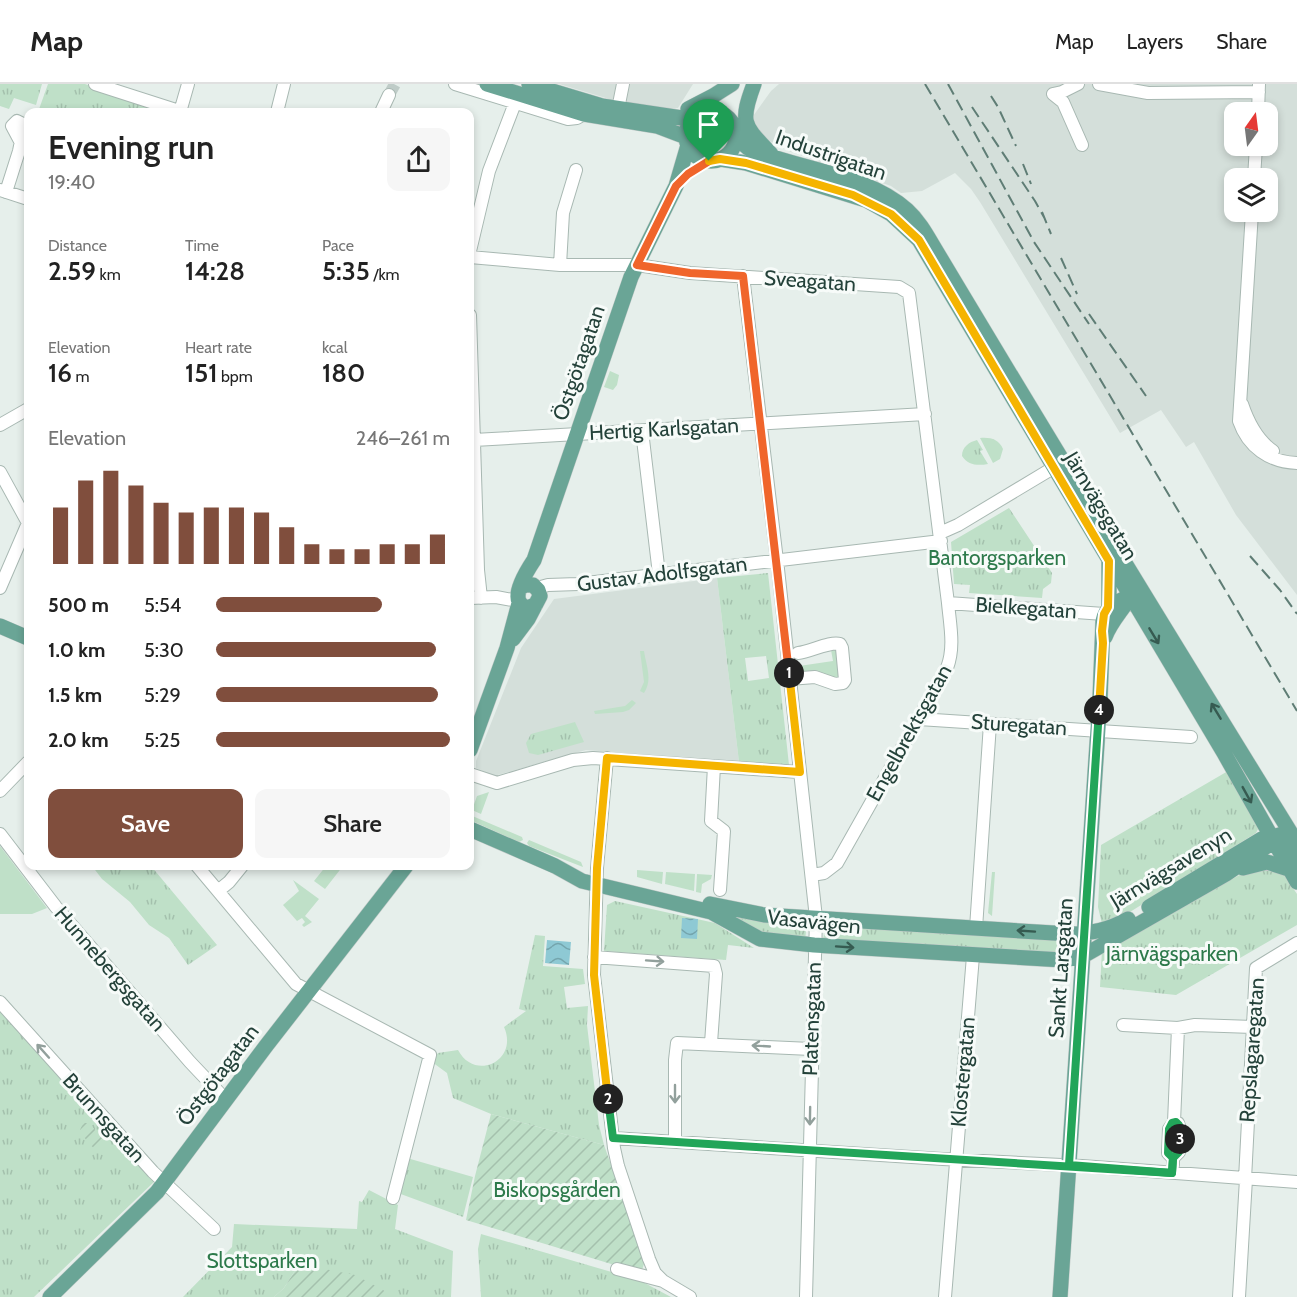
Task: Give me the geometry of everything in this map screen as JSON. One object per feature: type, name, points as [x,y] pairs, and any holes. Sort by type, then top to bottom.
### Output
[{"type":"main road","points":[[488,84],[584,114],[657,126],[687,141],[699,157],[714,160],[730,152],[734,146],[738,105],[753,84]]},
{"type":"main road","points":[[529,84],[593,104],[662,116],[682,118],[720,113],[735,129]]},
{"type":"main road","points":[[662,116],[699,104],[732,84]]},
{"type":"main road","points":[[687,141],[688,128],[703,114],[725,100],[738,84]]},
{"type":"main road","points":[[753,84],[747,107],[746,124],[749,131],[773,156]]},
{"type":"main road","name":"Industrigatan","points":[[735,129],[744,145],[874,190],[898,202],[914,216]]},
{"type":"main road","name":"Östgötagatan","points":[[474,739],[507,648],[528,619],[528,595],[534,560],[637,265],[676,186],[687,141]]},
{"type":"main road","name":"Industrigatan","points":[[714,160],[746,163],[833,189]]},
{"type":"main road","name":"Östgötagatan","points":[[676,186],[688,174],[714,160]]},
{"type":"main road","name":"Järnvägsgatan","points":[[833,189],[879,206],[900,221],[919,240],[1109,561],[1136,593],[1297,843]]},
{"type":"main road","name":"Järnvägsgatan","points":[[914,216],[1099,522],[1224,753],[1273,839],[1293,866],[1297,882]]},
{"type":"main road","name":"Sankt Larsgatan","points":[[1060,1297],[1098,731],[1102,631],[1106,610],[1109,561]]},
{"type":"main road","points":[[1106,610],[1119,599],[1136,593]]},
{"type":"main road","name":"Sankt Larsgatan","points":[[1103,643],[1111,624],[1136,593]]},
{"type":"main road","points":[[0,626],[24,636]]},
{"type":"main road","points":[[1273,839],[1282,826],[1281,817]]},
{"type":"main road","name":"Vasavägen","points":[[474,831],[555,867],[597,881],[711,912],[760,939],[973,956],[1063,960],[1083,956]]},
{"type":"main road","name":"Järnvägsavenyn","points":[[1084,933],[1114,927],[1262,838],[1273,839]]},
{"type":"main road","name":"Järnvägsavenyn","points":[[1083,956],[1226,874],[1273,839]]},
{"type":"main road","name":"Järnvägsavenyn","points":[[1226,874],[1267,862],[1293,866]]},
{"type":"main road","name":"Östgötagatan","points":[[50,1297],[146,1204],[164,1183],[403,870]]},
{"type":"main road","name":"Vasavägen","points":[[597,881],[764,915],[1084,933]]},
{"type":"street","points":[[95,84],[169,108]]},
{"type":"street","points":[[182,108],[188,84]]},
{"type":"street","points":[[278,108],[284,84]]},
{"type":"street","points":[[454,84],[568,119],[584,114]]},
{"type":"street","points":[[618,109],[622,84]]},
{"type":"street","points":[[1054,89],[1062,93],[1078,84]]},
{"type":"street","points":[[1099,84],[1148,93],[1259,88]]},
{"type":"street","points":[[1054,89],[1063,102],[1082,145]]},
{"type":"street","points":[[383,108],[389,95]]},
{"type":"street","points":[[474,234],[489,171],[515,103]]},
{"type":"street","points":[[20,141],[19,151],[3,191],[24,198]]},
{"type":"street","points":[[560,264],[563,213],[576,170]]},
{"type":"street","points":[[1251,222],[1239,397],[1251,426],[1261,441],[1270,449],[1296,463]]},
{"type":"street","name":"Sveagatan","points":[[474,257],[560,264],[637,265],[690,273],[899,287]]},
{"type":"street","name":"Platensgatan","points":[[743,276],[816,918],[806,1297]]},
{"type":"street","name":"Engelbrektsgatan","points":[[812,875],[824,873],[836,865],[919,719],[951,657],[952,640],[948,603],[910,297],[907,291],[899,287]]},
{"type":"street","points":[[0,425],[24,411]]},
{"type":"street","name":"Hertig Karlsgatan","points":[[474,441],[925,414]]},
{"type":"street","points":[[642,430],[659,574]]},
{"type":"street","points":[[474,441],[478,570],[476,598],[528,595]]},
{"type":"street","points":[[940,537],[1053,468]]},
{"type":"street","points":[[0,472],[24,516]]},
{"type":"street","points":[[0,588],[24,532]]},
{"type":"street","name":"Gustav Adolfsgatan","points":[[528,595],[562,586],[940,537]]},
{"type":"street","name":"Bielkegatan","points":[[948,603],[1106,610]]},
{"type":"street","points":[[789,679],[815,676],[837,684],[845,680],[842,648],[838,643],[832,643],[811,652],[798,653]]},
{"type":"street","name":"Sturegatan","points":[[919,719],[1191,737]]},
{"type":"street","points":[[976,928],[990,724]]},
{"type":"street","points":[[474,775],[497,783],[583,758],[800,772]]},
{"type":"street","points":[[607,758],[597,881],[594,957],[613,1138],[618,1166],[649,1259],[663,1281],[685,1296]]},
{"type":"street","points":[[0,791],[24,766]]},
{"type":"street","points":[[714,766],[711,821],[724,831],[720,890]]},
{"type":"street","name":"Hunnebergsgatan","points":[[0,835],[24,866]]},
{"type":"street","name":"Hunnebergsgatan","points":[[27,870],[56,907],[190,1062],[226,1100]]},
{"type":"street","points":[[200,870],[290,978],[309,992],[430,1055],[393,1198]]},
{"type":"street","points":[[218,891],[239,870]]},
{"type":"street","name":"Repslagaregatan","points":[[1239,1297],[1256,968],[1297,943]]},
{"type":"street","name":"Klostergatan","points":[[945,1297],[973,956]]},
{"type":"street","points":[[594,957],[711,965],[716,969],[711,1043]]},
{"type":"street","name":"Brunnsgatan","points":[[0,1002],[164,1183],[214,1229]]},
{"type":"street","points":[[1123,1025],[1178,1028],[1195,1025],[1253,1027]]},
{"type":"street","points":[[1172,1173],[1173,1158],[1168,1153],[1169,1129],[1174,1122],[1178,1028]]},
{"type":"street","points":[[675,1142],[676,1045],[681,1041],[811,1049]]},
{"type":"street","points":[[613,1138],[1069,1165],[1297,1182]]},
{"type":"street","points":[[617,1269],[663,1281]]},
{"type":"shaded area","points":[[559,84],[693,84],[678,108],[663,110],[626,104]]},
{"type":"shaded area","points":[[779,84],[1297,84],[1297,595],[1236,515],[1194,442],[1186,447],[1161,410],[1120,433],[980,202],[955,173],[922,191],[901,193],[891,186],[791,152],[767,140],[751,119],[771,91]]},
{"type":"shaded area","points":[[717,578],[739,762],[586,750],[494,776],[476,768],[476,761],[521,648],[554,599]]},
{"type":"green space","points":[[0,84],[42,84],[36,105],[14,98],[9,109],[0,106]]},
{"type":"green space","points":[[48,84],[85,84],[156,108],[39,108]]},
{"type":"green space","points":[[610,371],[619,375],[617,385],[613,390],[604,387]]},
{"type":"green space","points":[[980,438],[991,438],[999,443],[1003,449],[1000,459],[993,463]]},
{"type":"green space","points":[[977,440],[983,450],[980,451],[988,464],[973,464],[962,456],[966,445]]},
{"type":"green space","name":"Bantorgsparken","points":[[1009,508],[1052,573],[1051,583],[1043,589],[1042,598],[969,593],[970,585],[954,584],[951,542]]},
{"type":"green space","points":[[768,573],[789,765],[739,762],[717,578]],"holes":[[[766,656],[769,678],[748,681],[745,658]]]},
{"type":"green space","points":[[837,647],[840,679],[800,674],[799,666],[833,661],[831,650]]},
{"type":"green space","points":[[640,651],[644,651],[648,672],[648,683],[644,693],[640,691],[644,682]]},
{"type":"green space","points":[[632,700],[636,703],[623,712],[595,714],[594,711],[625,706]]},
{"type":"green space","points":[[575,722],[584,742],[538,755],[529,753],[526,743],[531,734]]},
{"type":"green space","name":"Järnvägsparken","points":[[1228,771],[1259,827],[1256,833],[1122,917],[1102,924],[1098,907],[1101,845]]},
{"type":"green space","points":[[489,792],[481,814],[474,811],[477,796]]},
{"type":"green space","points":[[474,817],[522,837],[523,840],[519,842],[474,822]]},
{"type":"green space","points":[[529,840],[581,862],[583,867],[529,846],[527,843]]},
{"type":"green space","points":[[0,846],[47,908],[32,914],[0,914]]},
{"type":"green space","name":"Järnvägsparken","points":[[1261,868],[1282,872],[1297,894],[1297,925],[1176,995],[1100,987],[1102,950],[1245,872]]},
{"type":"green space","points":[[95,870],[154,870],[217,945],[188,965],[169,938],[149,925],[130,902],[102,879]]},
{"type":"green space","points":[[323,870],[340,870],[325,889],[314,881]]},
{"type":"green space","points":[[637,870],[663,872],[662,884],[637,877]]},
{"type":"green space","points":[[666,872],[695,874],[694,891],[665,884]]},
{"type":"green space","points":[[992,872],[995,872],[992,916],[988,913]]},
{"type":"green space","points":[[697,874],[712,875],[711,879],[702,884],[701,893],[696,892]]},
{"type":"green space","points":[[293,880],[319,899],[305,916],[312,922],[304,927],[302,925],[305,922],[302,918],[297,921],[283,905],[299,891]]},
{"type":"green space","points":[[615,901],[715,923],[754,948],[728,945],[726,960],[604,951],[607,905]]},
{"type":"green space","points":[[722,910],[807,920],[805,942],[767,939]]},
{"type":"green space","points":[[825,922],[1069,937],[1068,958],[823,943]]},
{"type":"green space","points":[[535,935],[545,936],[543,966],[583,969],[585,984],[564,987],[567,1008],[588,1006],[587,1025],[599,1125],[604,1145],[491,1114],[453,1098],[447,1073],[432,1062],[438,1053],[458,1050],[465,1060],[474,1065],[484,1066],[501,1058],[506,1049],[507,1039],[504,1027],[526,1011],[519,1009]]},
{"type":"green space","points":[[0,1010],[156,1180],[34,1297],[0,1297]]},
{"type":"green space","name":"Biskopsgården","points":[[491,1114],[604,1145],[645,1261],[641,1273],[466,1220]]},
{"type":"green space","points":[[83,1123],[89,1123],[104,1140],[95,1149],[80,1130]]},
{"type":"green space","points":[[407,1158],[473,1177],[463,1217],[398,1193]]},
{"type":"green space","name":"Slottsparken","points":[[369,1190],[398,1205],[395,1229],[453,1251],[451,1297],[385,1297],[385,1291],[299,1264],[284,1288],[274,1297],[183,1297],[232,1247],[234,1224],[357,1229],[359,1201],[362,1202]]},
{"type":"green space","points":[[481,1234],[639,1280],[671,1297],[481,1297],[478,1249]]},
{"type":"green space","points":[[299,1264],[355,1275],[385,1291],[385,1297],[274,1297],[284,1288]]},
{"type":"water","points":[[682,918],[698,919],[697,939],[681,938]]},
{"type":"water","points":[[547,940],[571,942],[569,965],[545,963]]},
{"type":"tunnel","points":[[389,95],[395,84]]},
{"type":"railway","points":[[925,84],[1297,711]]},
{"type":"railway","points":[[948,84],[1034,242],[1089,324]]},
{"type":"railway","points":[[991,96],[1016,146]]},
{"type":"railway","points":[[972,107],[1045,219]]},
{"type":"railway","points":[[1023,164],[1031,184]]},
{"type":"railway","points":[[1042,212],[1051,234]]},
{"type":"railway","points":[[1061,258],[1077,294]]},
{"type":"railway","points":[[1089,314],[1146,396]]},
{"type":"railway","points":[[1250,556],[1280,590],[1297,614]]},
{"type":"route","points":[[709,161],[688,174],[676,186],[637,265],[690,273],[743,276],[800,772],[607,758],[597,868],[598,898],[594,975],[613,1138],[1172,1173],[1173,1158],[1179,1152],[1180,1129],[1176,1122],[1170,1124],[1169,1129],[1168,1153],[1173,1158],[1172,1173],[1069,1165],[1099,719],[1102,621],[1108,607],[1109,561],[914,233],[879,206],[853,195],[746,163],[720,159],[709,161]]}]
